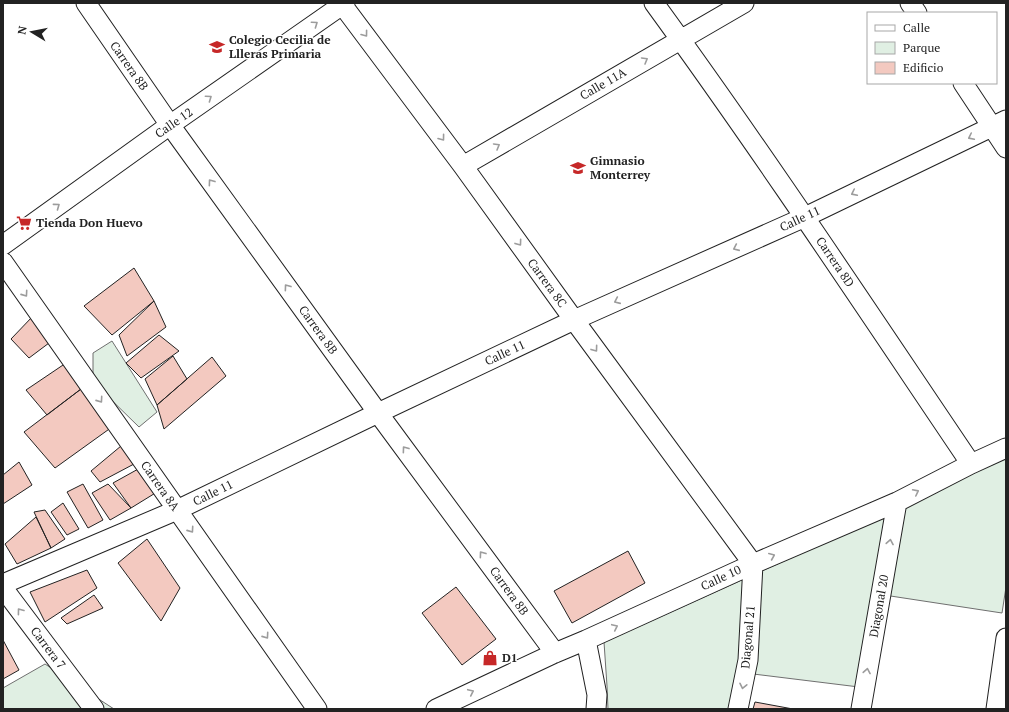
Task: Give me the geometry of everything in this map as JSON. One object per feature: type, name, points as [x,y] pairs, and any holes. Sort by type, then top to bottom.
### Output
[{"type":"street","name":"Carrera 8B","points":[[86,3],[170,126],[555,653]]},
{"type":"street","name":"Carrera 8D","points":[[654,3],[681,39],[805,216],[971,464]]},
{"type":"street","name":"Calle 11A","points":[[463,166],[744,3]]},
{"type":"street","points":[[910,3],[916,12]]},
{"type":"street","name":"Calle 12","points":[[3,245],[343,4]]},
{"type":"street","name":"Carrera 8C","points":[[343,4],[753,564]]},
{"type":"street","points":[[964,84],[999,124],[1006,148]]},
{"type":"street","name":"Calle 11","points":[[3,584],[177,510],[378,412],[574,320],[805,216],[999,124]]},
{"type":"street","name":"Carrera 8A","points":[[3,262],[317,709]]},
{"type":"street","name":"Calle 10","points":[[436,709],[555,653],[753,564],[896,502],[1006,448]]},
{"type":"street","name":"Diagonal 20","points":[[861,709],[896,502]]},
{"type":"street","name":"Diagonal 21","points":[[738,709],[748,660],[753,564]]},
{"type":"street","name":"Carrera 7","points":[[3,588],[94,709]]},
{"type":"street","points":[[996,709],[1006,638]]},
{"type":"street","points":[[586,640],[597,695],[596,709]]},
{"type":"green space","points":[[112,341],[157,412],[139,427],[93,382],[93,353]]},
{"type":"green space","points":[[1006,453],[1006,587],[1002,613],[884,595],[899,505]]},
{"type":"green space","points":[[886,515],[859,687],[737,672],[729,709],[608,709],[604,642]]},
{"type":"green space","points":[[45,664],[114,709],[3,709],[3,688]]},
{"type":"building","points":[[134,268],[154,301],[112,335],[84,306]]},
{"type":"building","points":[[154,301],[166,327],[127,356],[119,335]]},
{"type":"building","points":[[33,316],[49,343],[29,358],[11,339]]},
{"type":"building","points":[[159,335],[179,351],[141,378],[126,363]]},
{"type":"building","points":[[173,356],[187,379],[157,405],[145,379]]},
{"type":"building","points":[[212,357],[226,376],[164,429],[157,405]]},
{"type":"building","points":[[66,363],[81,389],[47,415],[26,390]]},
{"type":"building","points":[[85,386],[112,427],[55,468],[24,432]]},
{"type":"building","points":[[121,446],[134,464],[100,482],[91,471]]},
{"type":"building","points":[[19,462],[32,485],[3,504],[3,475]]},
{"type":"building","points":[[140,468],[157,492],[131,508],[113,483]]},
{"type":"building","points":[[83,484],[103,520],[88,528],[67,492]]},
{"type":"building","points":[[108,484],[131,508],[110,520],[92,493]]},
{"type":"building","points":[[63,503],[79,529],[67,535],[51,512]]},
{"type":"building","points":[[45,510],[65,539],[51,548],[34,512]]},
{"type":"building","points":[[36,517],[51,548],[17,564],[5,544]]},
{"type":"building","points":[[147,539],[180,588],[161,621],[118,563]]},
{"type":"building","points":[[628,551],[645,583],[572,623],[554,591]]},
{"type":"building","points":[[87,570],[97,588],[45,622],[30,592]]},
{"type":"building","points":[[456,587],[496,639],[462,665],[422,613]]},
{"type":"building","points":[[94,595],[103,608],[67,624],[61,618]]},
{"type":"building","points":[[3,640],[19,670],[3,679]]},
{"type":"building","points":[[755,702],[793,709],[753,709]]},
{"type":"place","name":"Colegio Cecilia de Llleras Primaria","points":[[217,47]]},
{"type":"place","name":"Gimnasio Monterrey","points":[[578,168]]},
{"type":"place","name":"Tienda Don Huevo","points":[[24,223]]},
{"type":"place","name":"D1","points":[[490,658]]}]
